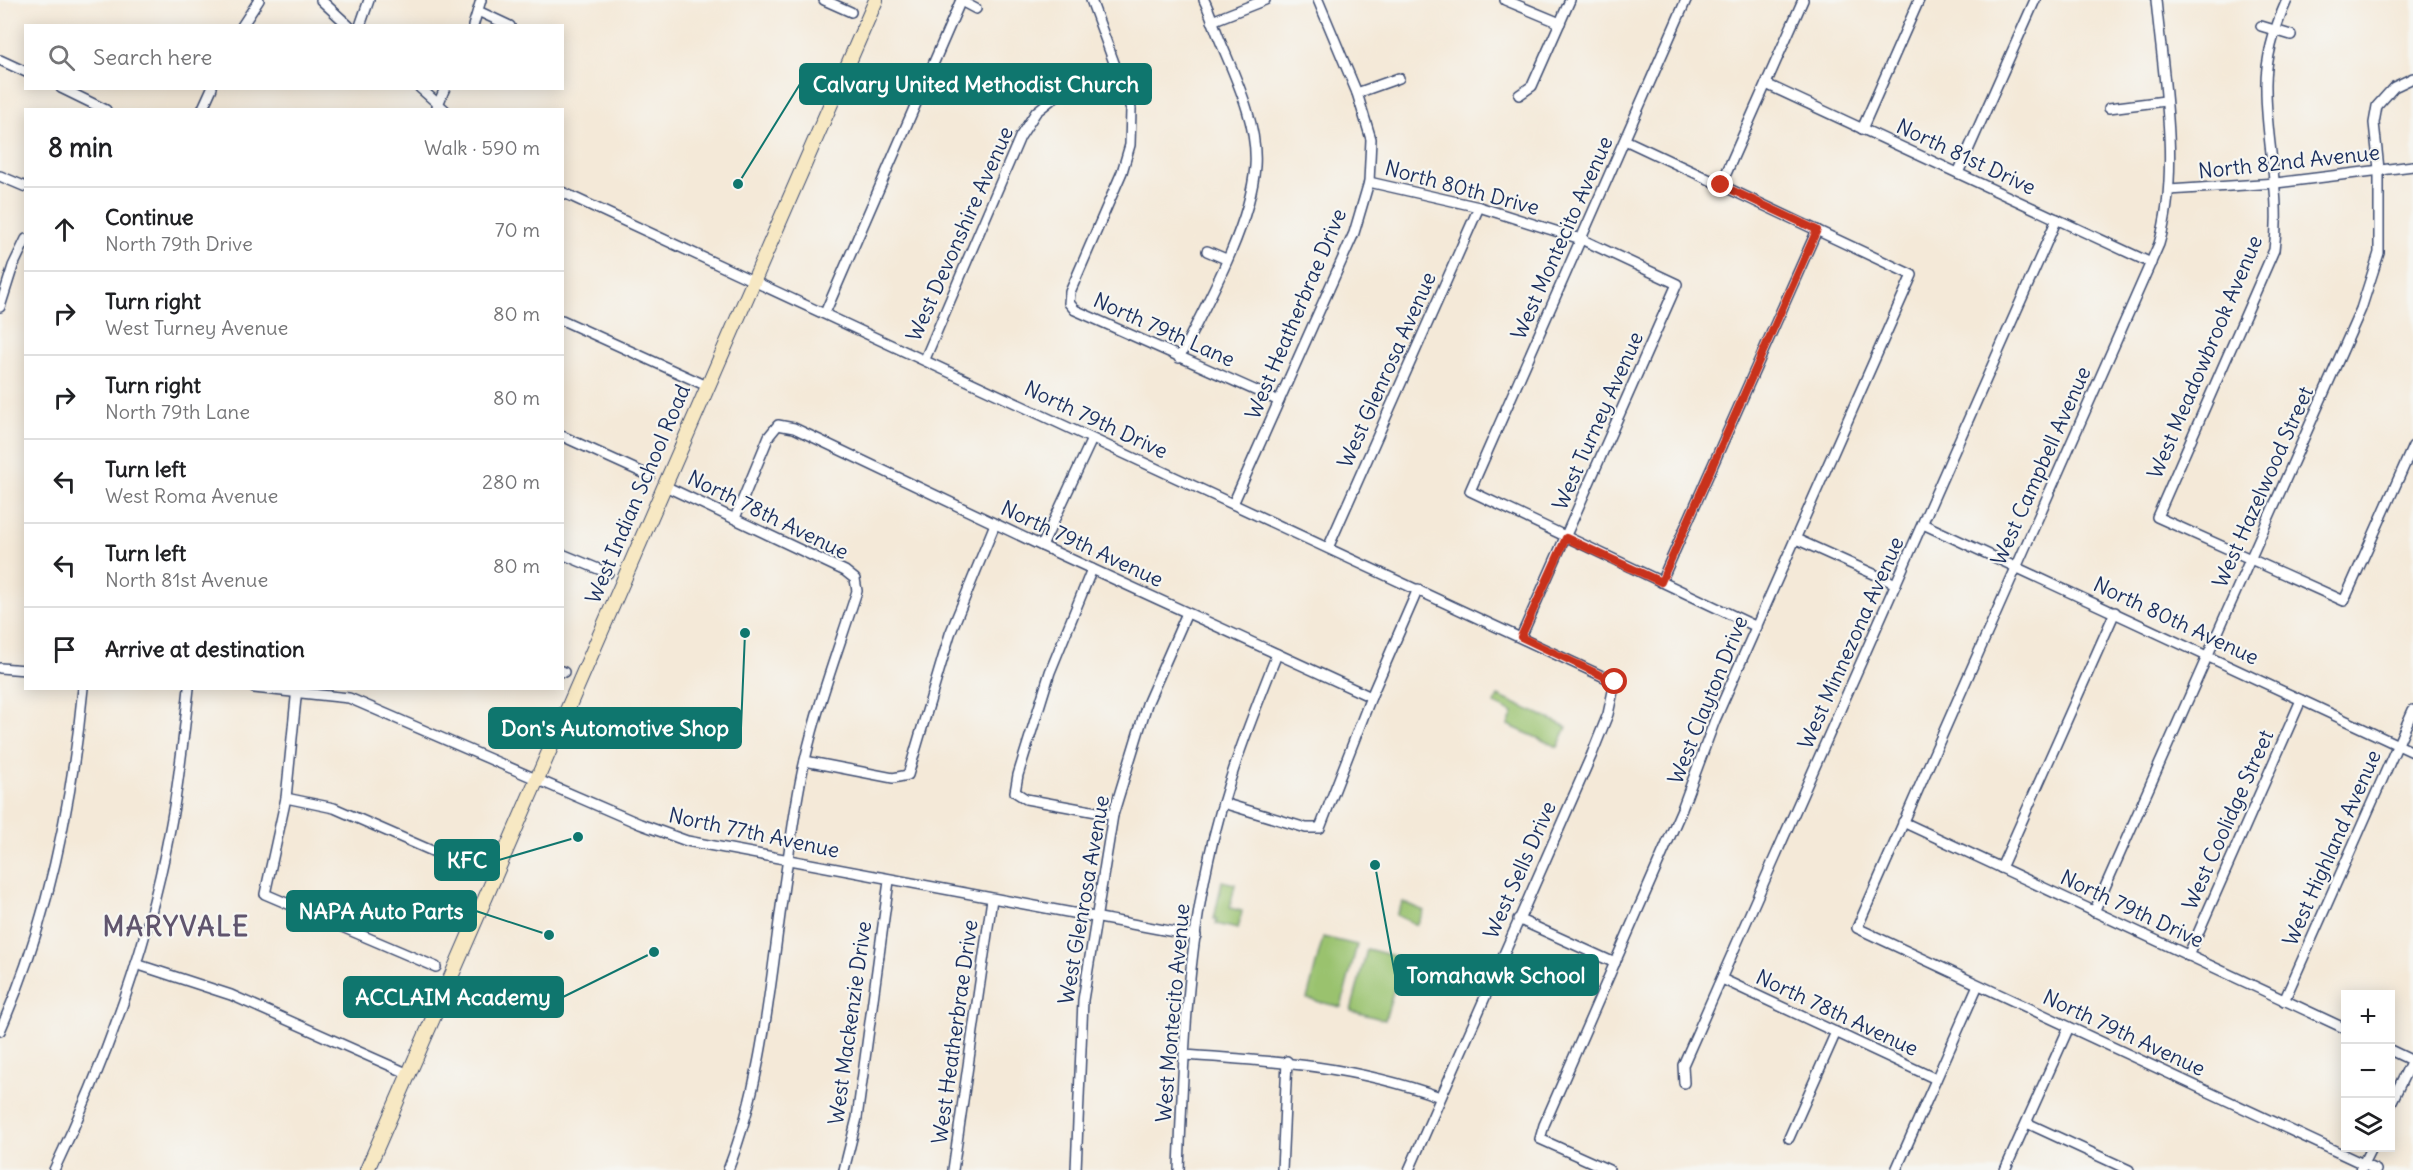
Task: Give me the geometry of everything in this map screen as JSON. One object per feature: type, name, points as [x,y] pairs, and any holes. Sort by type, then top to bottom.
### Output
[{"type":"main road","name":"West Indian School Road","points":[[367,1170],[876,0]]},
{"type":"street","points":[[243,24],[259,0]]},
{"type":"street","points":[[321,0],[347,24]]},
{"type":"street","points":[[361,24],[369,0]]},
{"type":"street","points":[[473,24],[482,0]]},
{"type":"street","points":[[824,0],[850,12]]},
{"type":"street","points":[[1091,0],[1120,74]]},
{"type":"street","points":[[1179,358],[1226,259],[1251,192],[1256,164],[1242,92],[1204,0]]},
{"type":"street","points":[[1212,21],[1265,0]]},
{"type":"street","name":"West Heatherbrae Drive","points":[[1233,504],[1354,233],[1369,182],[1371,139],[1357,93],[1318,0]]},
{"type":"street","points":[[1505,0],[1560,23]]},
{"type":"street","points":[[1519,95],[1532,86],[1570,0]]},
{"type":"street","name":"West Montecito Avenue","points":[[1566,538],[1470,491],[1686,0]]},
{"type":"street","points":[[1721,185],[1803,0]]},
{"type":"street","points":[[1863,129],[1919,0]]},
{"type":"street","points":[[1958,173],[2035,0]]},
{"type":"street","name":"West Campbell Avenue","points":[[1857,928],[2151,262],[2165,223],[2169,190],[2165,101],[2156,0]]},
{"type":"street","name":"West Meadowbrook Avenue","points":[[2251,559],[2157,517],[2274,250],[2278,221],[2266,87],[2275,31],[2287,0]]},
{"type":"street","points":[[825,313],[961,1],[976,9]]},
{"type":"street","points":[[478,11],[506,24]]},
{"type":"street","points":[[2261,26],[2291,35]]},
{"type":"street","points":[[0,60],[24,71]]},
{"type":"street","name":"North 79th Lane","points":[[1120,74],[1131,109],[1130,145],[1122,172],[1070,292],[1069,303],[1076,310],[1279,401]]},
{"type":"street","name":"West Devonshire Avenue","points":[[925,359],[1020,137],[1036,112],[1056,96],[1120,74]]},
{"type":"street","points":[[1357,93],[1399,78]]},
{"type":"street","name":"West Hazelwood Street","points":[[2094,912],[2372,281],[2379,253],[2379,169],[2374,123],[2377,106],[2394,87],[2413,78]]},
{"type":"street","name":"North 81st Drive","points":[[1766,84],[2151,262]]},
{"type":"street","points":[[819,85],[836,93]]},
{"type":"street","points":[[65,90],[102,108]]},
{"type":"street","points":[[203,108],[211,90]]},
{"type":"street","points":[[422,90],[440,108]]},
{"type":"street","points":[[440,108],[444,90]]},
{"type":"street","points":[[2109,108],[2165,101]]},
{"type":"street","points":[[1625,140],[1817,230],[1661,582]]},
{"type":"street","name":"North 82nd Avenue","points":[[2169,190],[2276,183],[2413,166]]},
{"type":"street","points":[[0,176],[24,186]]},
{"type":"street","name":"North 80th Drive","points":[[1369,182],[1479,207],[1581,239],[1677,284]]},
{"type":"street","name":"North 79th Drive","points":[[564,193],[1615,682]]},
{"type":"street","name":"West Glenrosa Avenue","points":[[1328,548],[1479,207]]},
{"type":"street","name":"West Minnezona Avenue","points":[[1684,1083],[1683,1065],[2057,219]]},
{"type":"street","name":"West Clayton Drive","points":[[1609,1170],[1540,1139],[1544,1125],[1686,800],[1715,720],[1912,275],[1817,230]]},
{"type":"street","points":[[0,307],[13,266],[24,243]]},
{"type":"street","points":[[1207,250],[1226,259]]},
{"type":"street","name":"West Turney Avenue","points":[[1521,637],[1677,284]]},
{"type":"street","points":[[564,321],[707,386]]},
{"type":"street","name":"North 79th Avenue","points":[[735,518],[769,436],[778,425],[794,428],[1042,546],[1371,697]]},
{"type":"street","points":[[564,437],[650,476]]},
{"type":"street","points":[[1042,546],[1092,439]]},
{"type":"street","points":[[2251,559],[2344,601],[2413,446]]},
{"type":"street","name":"North 78th Avenue","points":[[665,486],[845,571],[855,579],[856,591],[805,761]]},
{"type":"street","points":[[728,1170],[746,1118],[768,1020],[770,982],[805,761],[892,778],[908,776],[950,634],[995,524]]},
{"type":"street","name":"North 80th Avenue","points":[[1923,524],[2413,752]]},
{"type":"street","points":[[1566,538],[1757,627]]},
{"type":"street","points":[[1796,539],[1896,584]]},
{"type":"street","points":[[564,555],[608,573]]},
{"type":"street","points":[[1092,569],[1050,672],[1018,775],[1016,792],[1026,799],[1113,815]]},
{"type":"street","points":[[1223,803],[1306,828],[1320,828],[1371,697],[1418,589]]},
{"type":"street","points":[[2001,868],[2115,612]]},
{"type":"street","name":"West Glenrosa Avenue","points":[[1076,1170],[1083,1000],[1113,815],[1147,704],[1187,613]]},
{"type":"street","name":"West Montecito Avenue","points":[[1179,1170],[1184,1055],[1196,936],[1207,862],[1249,723],[1277,654]]},
{"type":"street","points":[[0,668],[24,670]]},
{"type":"street","name":"West Sells Drive","points":[[1409,1170],[1592,754],[1608,714],[1615,682]]},
{"type":"street","points":[[0,1031],[33,938],[58,844],[72,776],[82,690]]},
{"type":"street","points":[[54,1170],[107,1050],[136,964],[170,829],[189,690]]},
{"type":"street","points":[[297,690],[286,798],[265,894],[435,967]]},
{"type":"street","name":"North 77th Avenue","points":[[297,690],[349,698],[640,824],[687,841],[889,881],[1196,936]]},
{"type":"street","name":"West Coolidge Street","points":[[2188,956],[2301,700]]},
{"type":"street","name":"West Highland Avenue","points":[[2284,1000],[2413,710]]},
{"type":"street","points":[[286,798],[334,808],[478,871]]},
{"type":"street","name":"North 79th Drive","points":[[1903,822],[2341,1027]]},
{"type":"street","name":"West Mackenzie Drive","points":[[844,1170],[857,1118],[889,881]]},
{"type":"street","name":"West Heatherbrae Drive","points":[[953,1170],[992,899]]},
{"type":"street","points":[[1518,919],[1615,963]]},
{"type":"street","name":"North 79th Avenue","points":[[1857,928],[2362,1167],[2376,1170]]},
{"type":"street","points":[[136,964],[231,995],[410,1074]]},
{"type":"street","name":"North 78th Avenue","points":[[1722,979],[1936,1079]]},
{"type":"street","points":[[1896,1170],[1978,985]]},
{"type":"street","points":[[2006,1170],[2069,1027]]},
{"type":"street","points":[[1789,1138],[1836,1032]]},
{"type":"street","points":[[2394,1098],[2412,1061],[2395,1052]]},
{"type":"street","points":[[1184,1055],[1287,1061],[1342,1069],[1440,1097]]},
{"type":"street","points":[[1282,1170],[1287,1061]]},
{"type":"street","points":[[2027,1123],[2129,1170]]},
{"type":"street","points":[[2362,1167],[2369,1152]]},
{"type":"green space","points":[[1498,696],[1567,727],[1558,747],[1508,725],[1513,713],[1494,704]]},
{"type":"green space","points":[[1222,881],[1235,884],[1230,908],[1242,911],[1238,929],[1216,924],[1217,919],[1214,919]]},
{"type":"green space","points":[[1403,902],[1424,911],[1417,925],[1396,915]]},
{"type":"green space","points":[[1323,937],[1357,945],[1341,1007],[1307,999]]},
{"type":"green space","points":[[1367,949],[1403,958],[1385,1020],[1351,1011]]},
{"type":"place","name":"Calvary United Methodist Church","points":[[738,184]]},
{"type":"place","name":"Don's Automotive Shop","points":[[745,633]]},
{"type":"place","name":"KFC","points":[[578,837]]},
{"type":"place","name":"Tomahawk School","points":[[1375,865]]},
{"type":"place","name":"NAPA Auto Parts","points":[[549,935]]},
{"type":"place","name":"ACCLAIM Academy","points":[[654,952]]},
{"type":"district","name":"MARYVALE","points":[[176,927]]},
{"type":"route","points":[[1615,682],[1521,637],[1566,538],[1661,582],[1817,230],[1721,185]]}]
